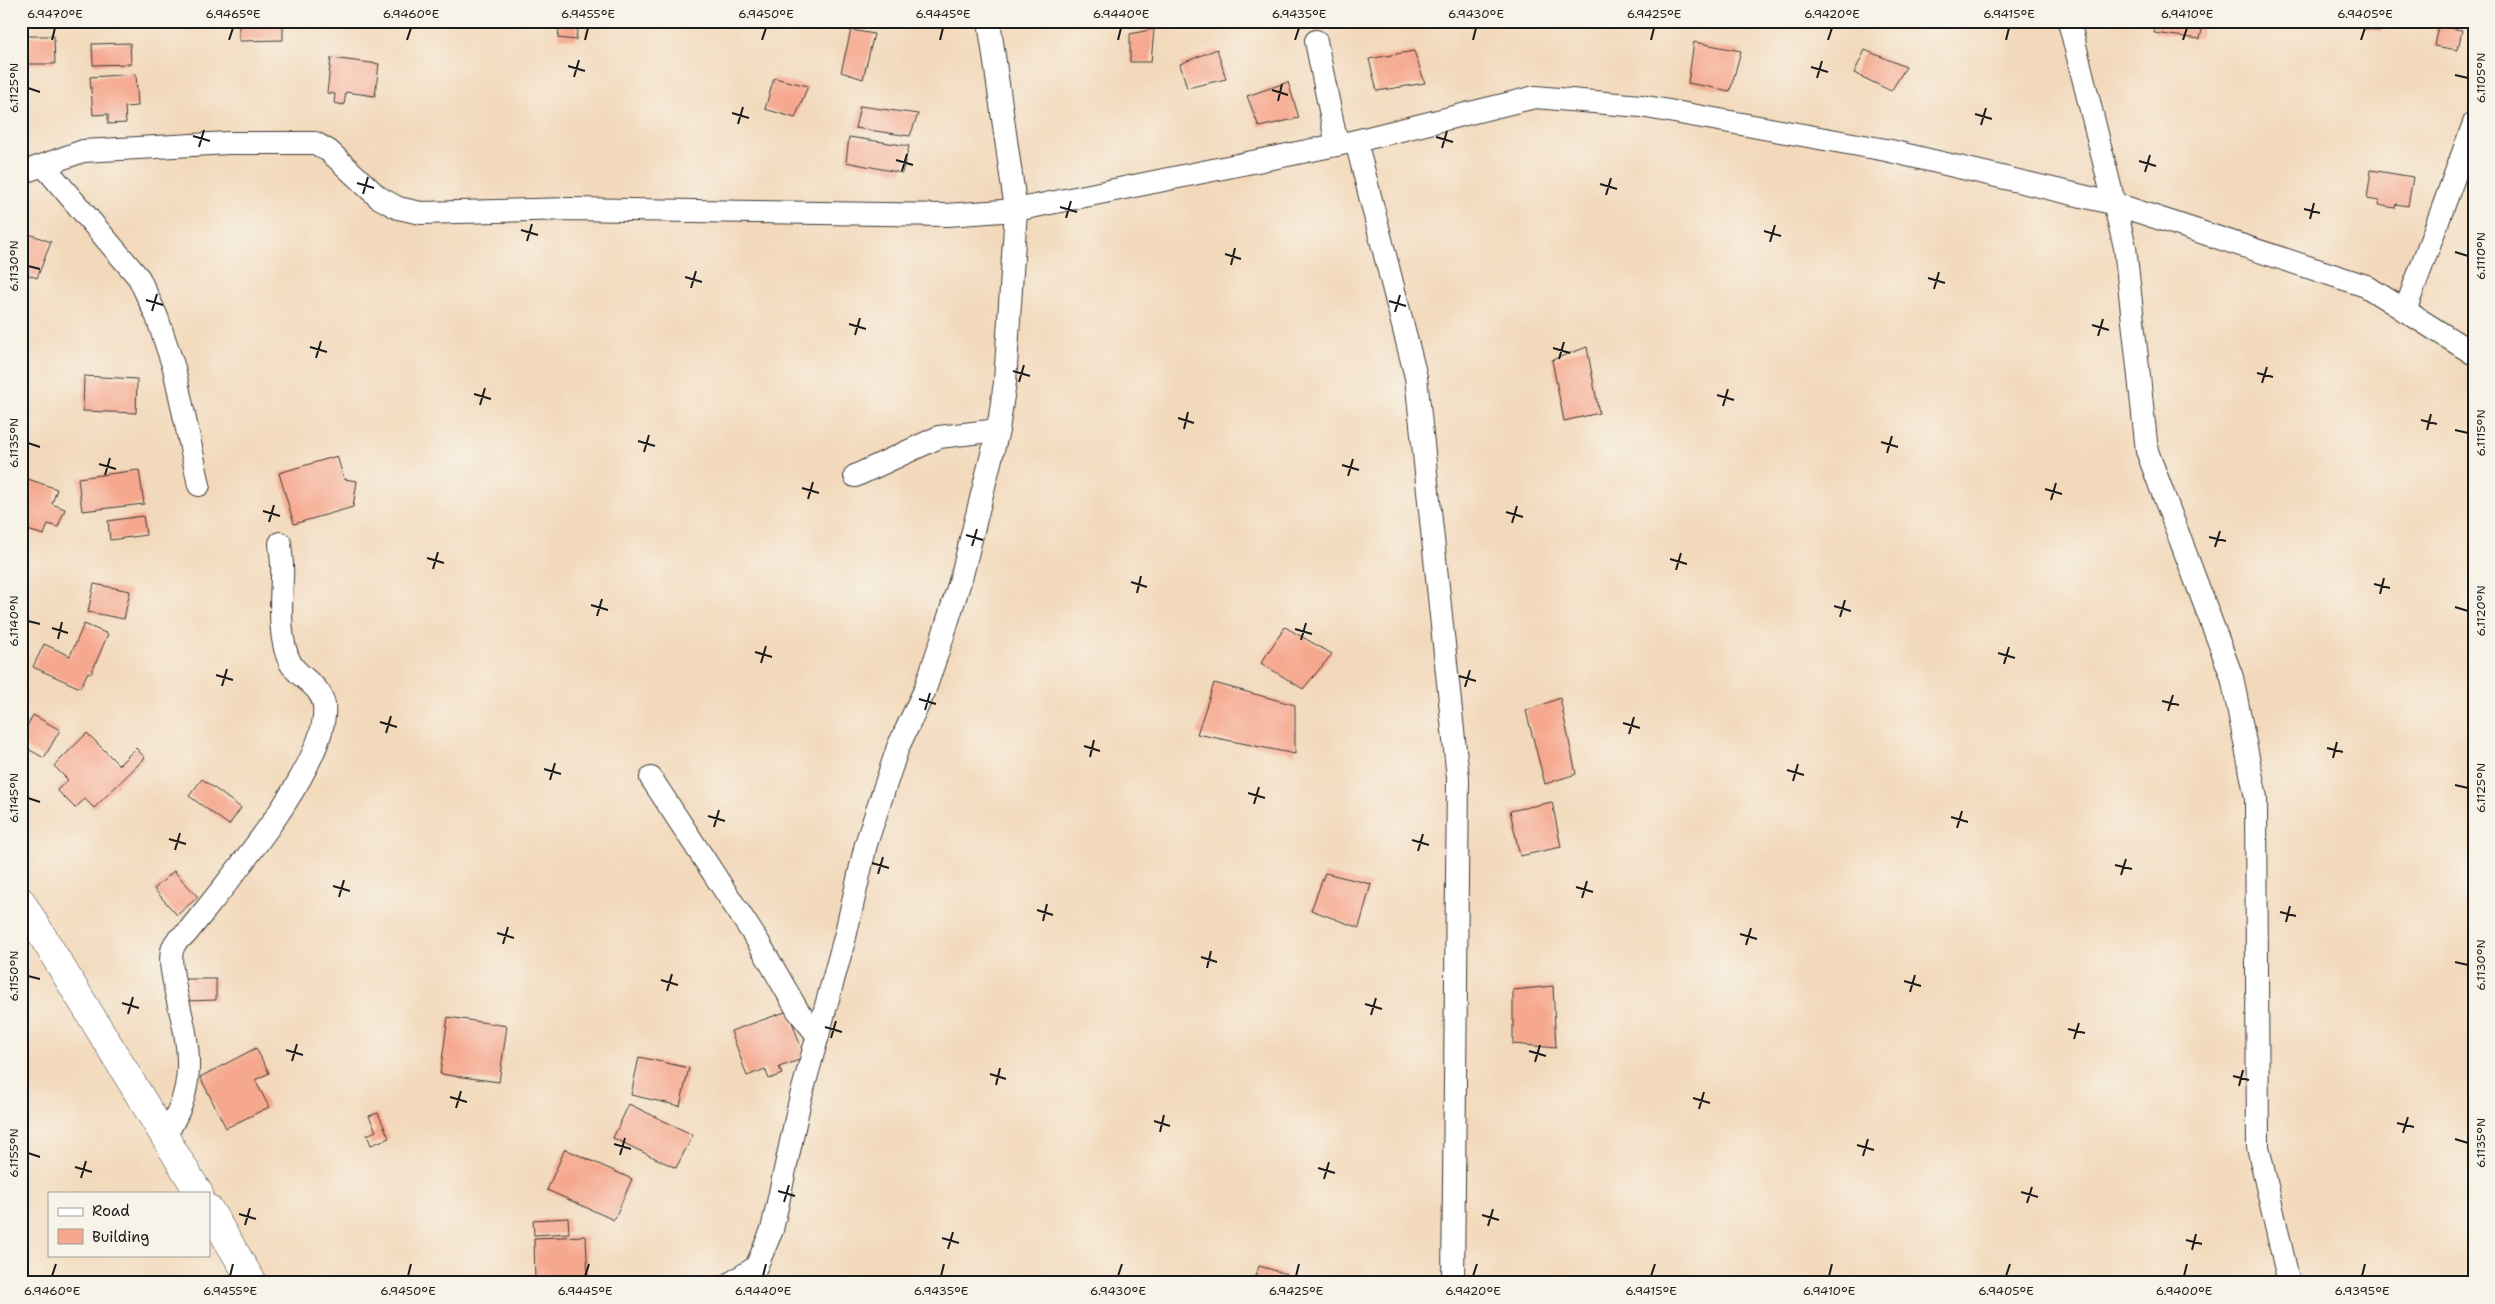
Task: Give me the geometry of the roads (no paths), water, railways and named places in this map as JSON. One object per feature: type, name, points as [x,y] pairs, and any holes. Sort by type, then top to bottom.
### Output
[{"type":"main road","points":[[21,901],[198,1192]]},
{"type":"main road","points":[[210,1211],[253,1283]]},
{"type":"street","points":[[731,1283],[756,1267],[772,1230],[800,1100],[881,794],[898,747],[924,692],[942,639],[964,566],[998,430],[1005,382],[1016,210],[989,21]]},
{"type":"street","points":[[2069,21],[2124,247],[2147,450],[2232,677],[2256,798],[2255,960],[2258,1147],[2289,1283]]},
{"type":"street","points":[[1316,42],[1416,377],[1458,778],[1453,1283]]},
{"type":"street","points":[[21,173],[83,151],[229,143],[298,142],[315,143],[329,151],[378,197],[398,208],[421,213],[570,209],[947,215],[1016,210],[1347,143],[1535,97],[1641,106],[1886,150],[2112,203],[2366,286],[2474,354]]},
{"type":"street","points":[[2405,311],[2474,122]]},
{"type":"street","points":[[44,166],[140,278],[157,317],[174,368],[199,485]]},
{"type":"street","points":[[855,476],[939,437],[998,430]]},
{"type":"street","points":[[165,1137],[180,1111],[186,1091],[188,1066],[184,1030],[172,974],[173,946],[176,941],[186,934],[262,837],[295,789],[320,735],[324,705],[314,686],[291,664],[283,635],[280,602],[283,576],[280,544]]},
{"type":"street","points":[[651,778],[759,943],[798,1012],[818,1036]]}]
